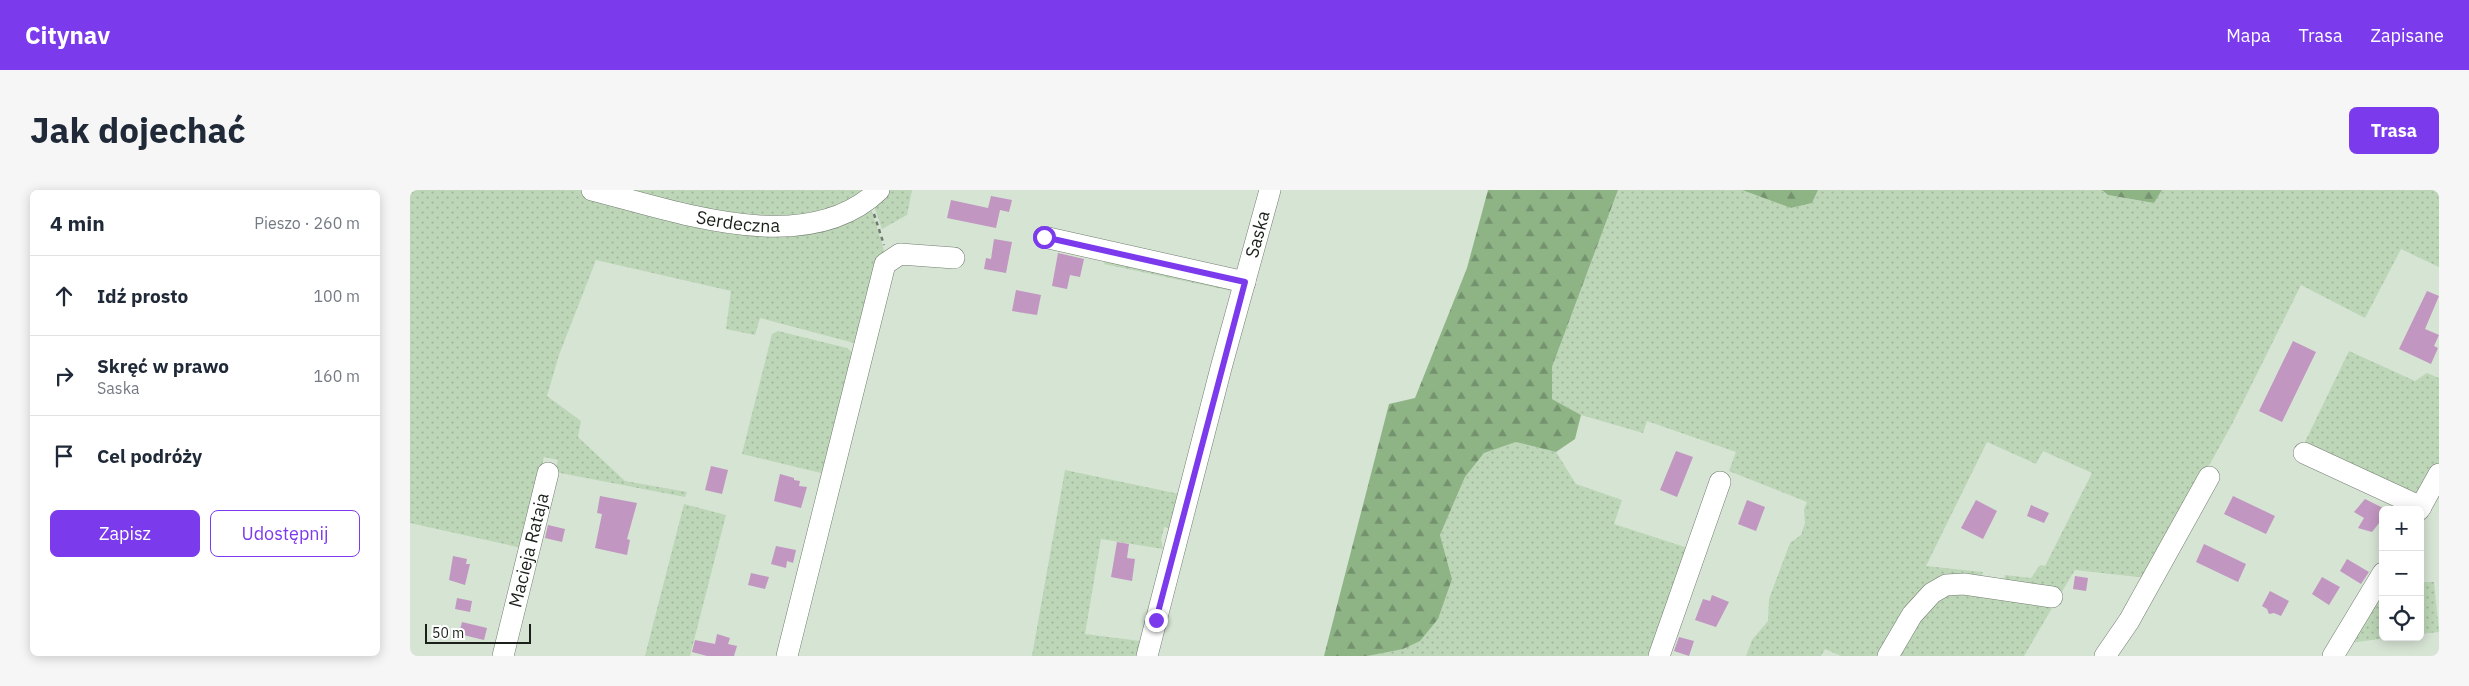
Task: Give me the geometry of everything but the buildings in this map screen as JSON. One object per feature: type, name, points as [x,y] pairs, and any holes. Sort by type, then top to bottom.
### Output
[{"type":"street","name":"Serdeczna","points":[[592,190],[726,222],[792,227],[838,216],[874,194]]},
{"type":"street","name":"Saska","points":[[1147,656],[1270,190]]},
{"type":"street","points":[[1044,237],[1245,282]]},
{"type":"street","points":[[787,656],[882,271],[889,260],[900,254],[909,253],[954,258]]},
{"type":"street","points":[[2304,453],[2416,506]]},
{"type":"street","name":"Macieja Rataja","points":[[503,656],[548,473]]},
{"type":"street","points":[[2421,506],[2439,474]]},
{"type":"street","points":[[2106,656],[2129,621],[2209,476]]},
{"type":"street","points":[[1659,656],[1720,482]]},
{"type":"street","points":[[2332,656],[2379,580]]},
{"type":"street","points":[[1888,656],[1912,615],[1932,593],[1946,586],[1964,584],[2052,597]]},
{"type":"path","points":[[874,194],[889,260]]},
{"type":"green space","points":[[410,190],[580,190],[762,230],[869,202],[886,257],[859,341],[854,343],[760,318],[755,335],[726,329],[731,291],[596,260],[559,355],[547,396],[581,421],[578,437],[625,481],[687,492],[685,497],[555,472],[558,460],[544,457],[522,548],[410,523]]},
{"type":"green space","points":[[637,190],[874,190],[792,223],[630,195]]},
{"type":"green space","points":[[882,190],[912,190],[907,215],[882,229],[872,200]]},
{"type":"green space","points":[[1488,190],[1618,190],[1552,367],[1552,399],[1581,415],[1575,439],[1556,452],[1516,442],[1484,453],[1465,477],[1440,535],[1452,579],[1438,619],[1420,641],[1403,649],[1367,656],[1324,656],[1389,404],[1415,398],[1467,268]]},
{"type":"green space","points":[[1618,190],[1742,190],[1791,208],[1812,203],[1818,190],[2102,190],[2108,195],[2154,203],[2162,190],[2439,190],[2439,267],[2401,249],[2365,318],[2301,285],[2232,424],[2147,578],[2075,570],[2061,593],[2003,582],[2005,575],[2031,578],[2040,565],[2045,566],[2092,473],[2043,451],[2036,464],[1987,442],[1926,566],[1983,572],[1979,580],[1953,580],[1884,656],[1841,656],[1825,649],[1821,656],[1746,656],[1752,640],[1768,621],[1769,599],[1790,543],[1801,535],[1805,523],[1804,509],[1807,502],[1729,471],[1736,452],[1647,421],[1643,433],[1581,415],[1552,399],[1552,367]]},
{"type":"green space","points":[[1742,190],[1818,190],[1812,203],[1791,208]]},
{"type":"green space","points":[[2102,190],[2162,190],[2154,203],[2108,195]]},
{"type":"green space","points":[[1106,255],[1230,283],[1236,292],[1104,264]]},
{"type":"green space","points":[[778,331],[847,348],[852,352],[822,485],[818,484],[821,473],[742,454],[772,334]]},
{"type":"green space","points":[[2349,351],[2415,381],[2427,373],[2439,378],[2439,465],[2421,495],[2302,448]]},
{"type":"green space","points":[[1516,442],[1556,452],[1576,484],[1622,500],[1614,524],[1694,550],[1656,656],[1367,656],[1452,579],[1440,535],[1465,477],[1484,453]]},
{"type":"green space","points":[[1065,470],[1184,495],[1175,529],[1164,527],[1161,540],[1163,549],[1101,539],[1085,634],[1140,641],[1142,656],[1032,656]]},
{"type":"green space","points":[[684,504],[726,515],[690,656],[645,656]]},
{"type":"green space","points":[[2424,582],[2434,582],[2439,632],[2424,634]]},
{"type":"green space","points":[[2379,589],[2379,639],[2350,643]]},
{"type":"green space","points":[[1942,591],[2055,603],[2024,656],[1892,656]]},
{"type":"route","points":[[1044,237],[1245,282],[1156,620]]}]
